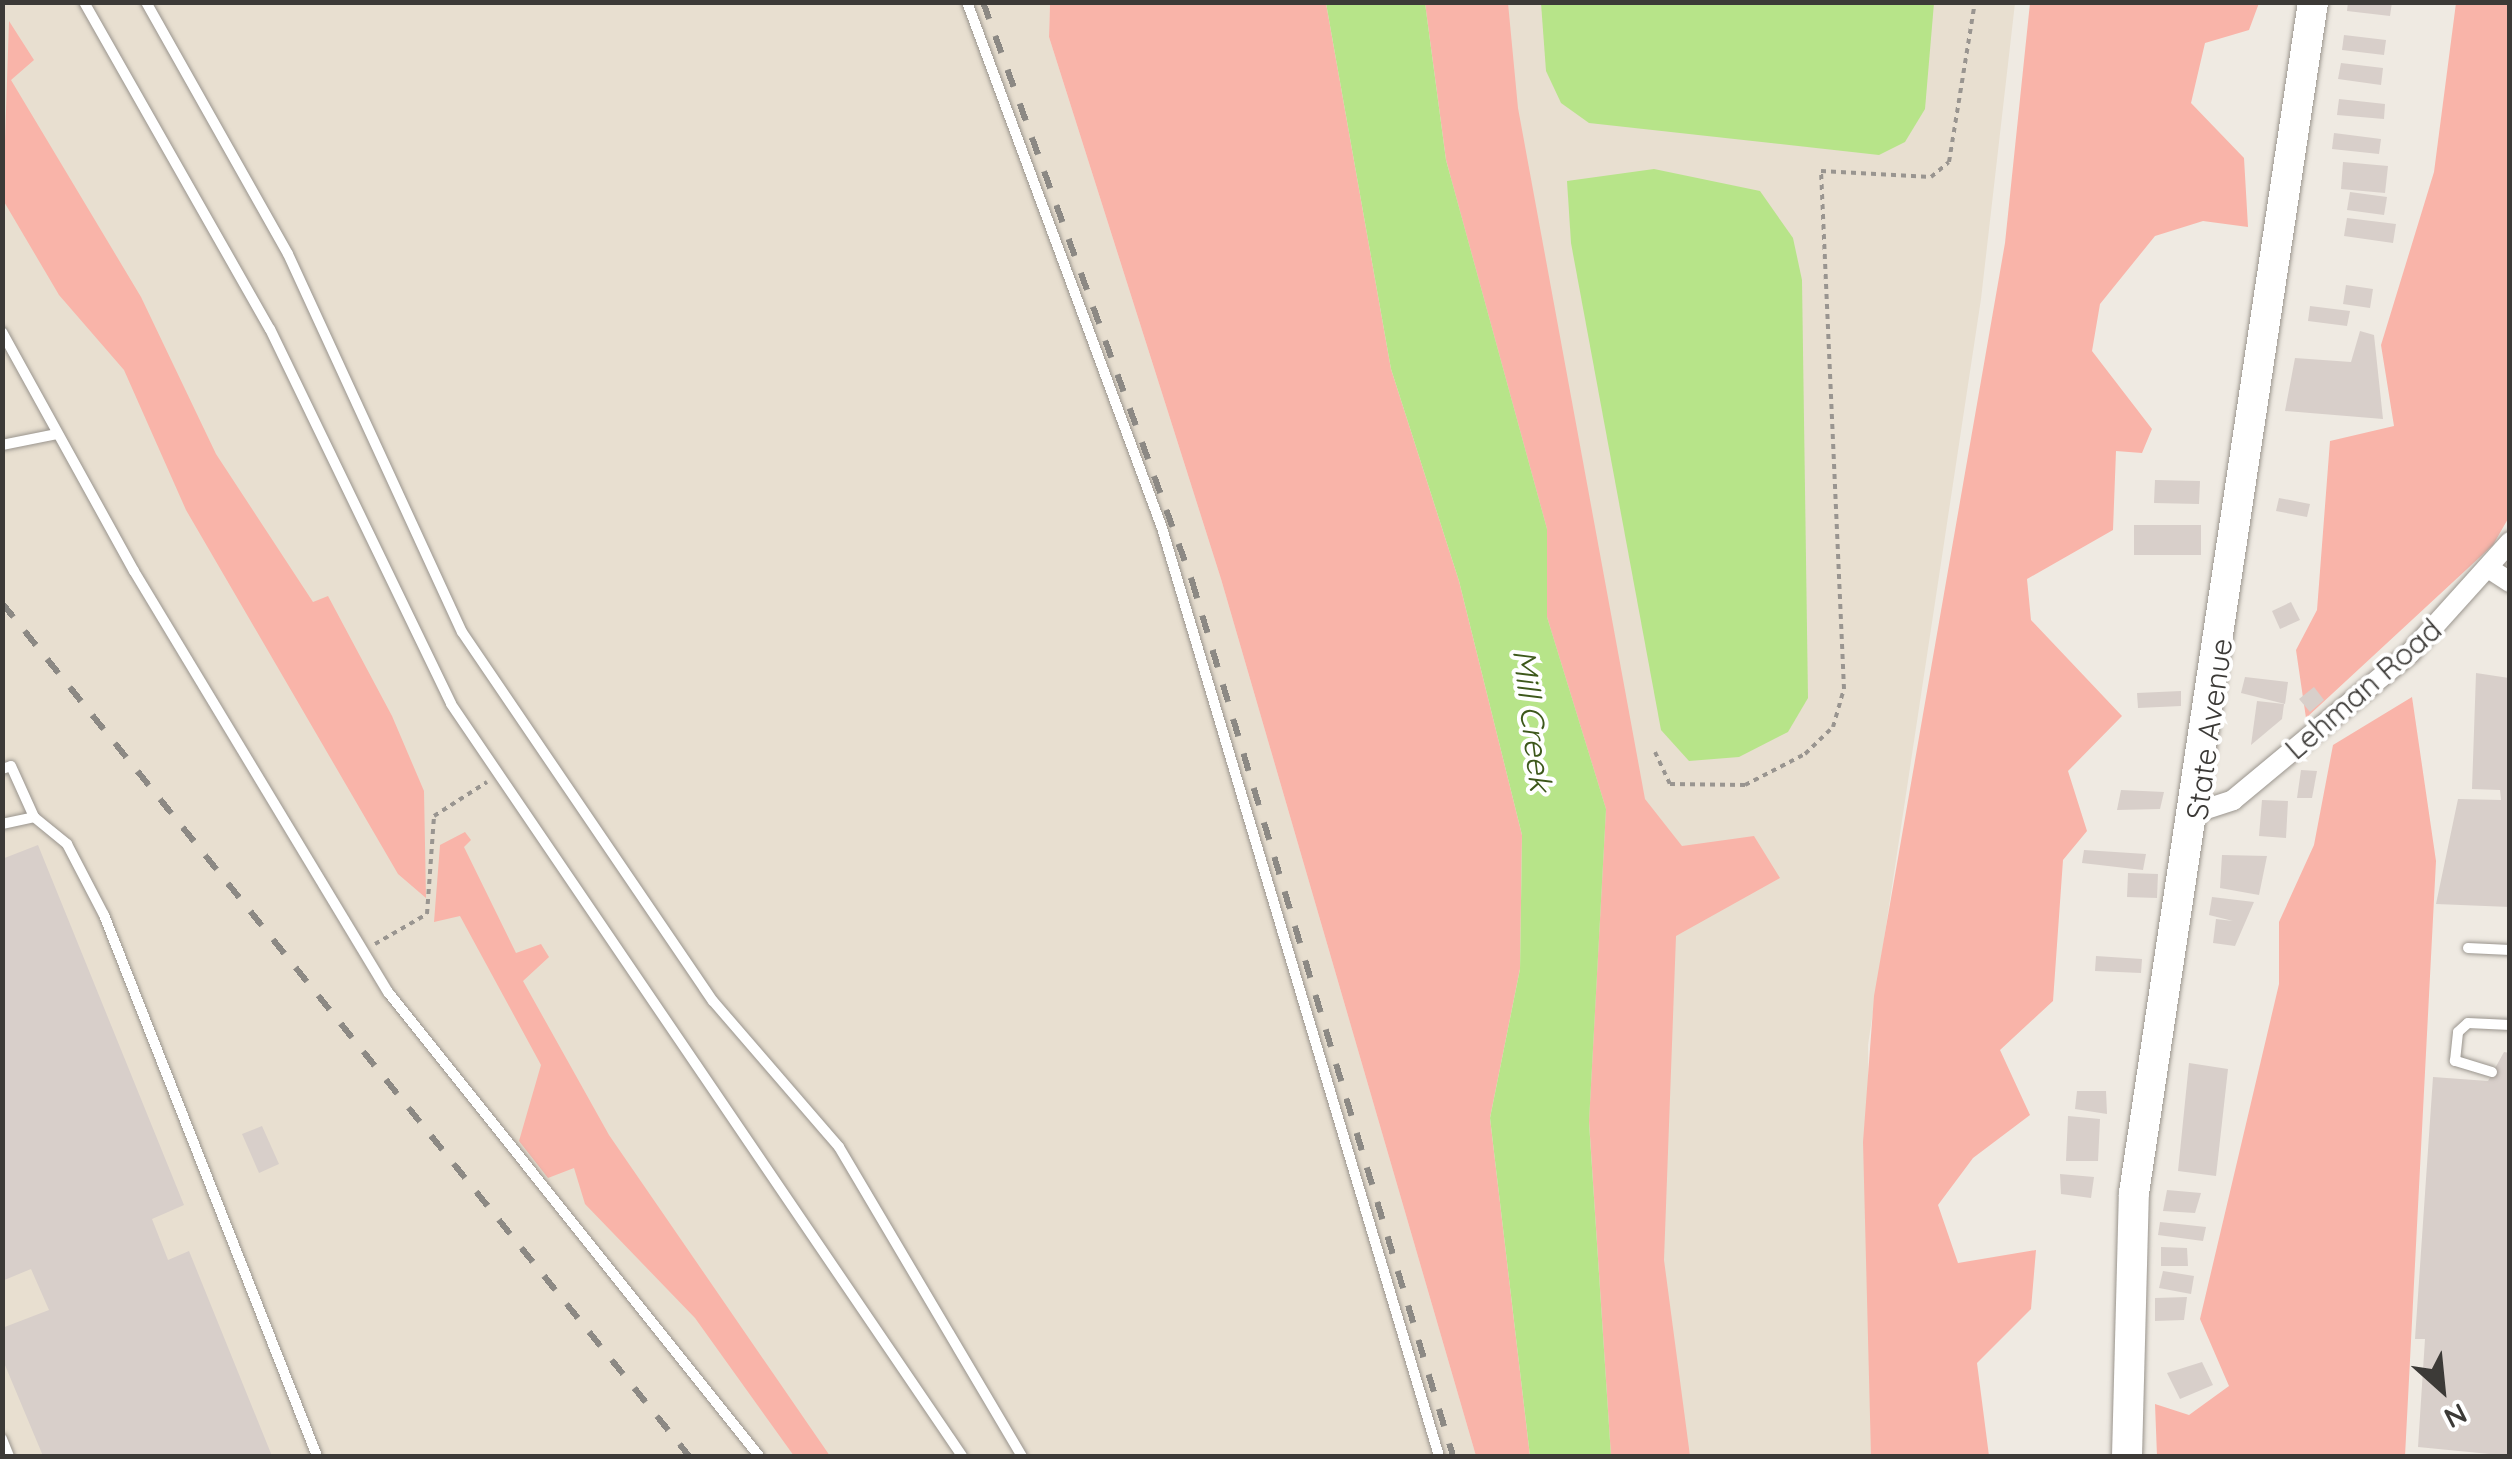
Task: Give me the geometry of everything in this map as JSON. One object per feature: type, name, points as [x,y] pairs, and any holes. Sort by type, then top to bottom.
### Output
[{"type":"main road","name":"State Avenue","points":[[2127,1456],[2129,1239],[2197,812],[2313,2]]},
{"type":"street","name":"Lehman Road","points":[[2197,812],[2233,800],[2412,652],[2490,569],[2510,542]]},
{"type":"street","points":[[2490,569],[2510,582]]},
{"type":"lane","points":[[84,2],[243,278],[438,681],[498,776],[962,1456]]},
{"type":"lane","points":[[146,2],[288,254],[462,632],[713,1001],[839,1147],[1022,1456]]},
{"type":"lane","points":[[967,2],[1180,584],[1438,1456]]},
{"type":"lane","points":[[2,332],[56,434],[360,949],[428,1046],[759,1456]]},
{"type":"lane","points":[[2,445],[56,434]]},
{"type":"lane","points":[[2,770],[11,766],[34,818],[66,844],[104,915],[318,1456]]},
{"type":"lane","points":[[2,824],[34,818]]},
{"type":"lane","points":[[2468,948],[2510,950]]},
{"type":"lane","points":[[2492,1072],[2455,1060],[2458,1032],[2468,1023],[2510,1026]]},
{"type":"lane","points":[[2,1440],[9,1456]]},
{"type":"path","points":[[1655,752],[1670,784],[1745,784],[1804,754],[1832,728],[1844,689],[1822,171],[1931,177],[1950,162],[1974,2]]},
{"type":"path","points":[[360,949],[427,914],[434,816],[498,776]]},
{"type":"shaded area","points":[[3,3],[1050,3],[1049,37],[1221,579],[1476,1456],[3,1456]]},
{"type":"shaded area","points":[[1050,3],[1326,3],[1391,369],[1459,581],[1522,835],[1520,969],[1490,1118],[1530,1456],[1476,1456],[1221,579],[1049,37]]},
{"type":"shaded area","points":[[1425,3],[2015,3],[1981,299],[1868,1045],[1871,1456],[1611,1456],[1589,1121]]},
{"type":"shaded area","points":[[1425,3],[1508,3],[1518,108],[1645,799],[1682,846],[1754,836],[1780,878],[1676,936],[1664,1260],[1690,1456],[1611,1456],[1589,1121],[1606,809],[1547,617],[1547,529],[1446,160]]},
{"type":"shaded area","points":[[2030,3],[2259,3],[2249,30],[2205,43],[2191,103],[2244,158],[2248,227],[2203,221],[2155,236],[2100,304],[2092,351],[2152,429],[2142,453],[2116,451],[2113,530],[2027,579],[2031,620],[2122,716],[2068,771],[2087,831],[2063,860],[2053,1001],[2000,1050],[2030,1115],[1973,1158],[1938,1205],[1958,1263],[2036,1250],[2031,1309],[1977,1363],[1989,1456],[1871,1456],[1863,1142],[1874,996],[2005,243]]},
{"type":"shaded area","points":[[2456,3],[2509,3],[2509,517],[2493,545],[2306,718],[2296,650],[2317,610],[2330,441],[2394,426],[2381,345],[2434,172]]},
{"type":"shaded area","points":[[9,21],[34,60],[11,80],[141,297],[216,454],[313,602],[328,596],[392,716],[424,791],[426,898],[398,874],[186,510],[124,370],[59,295],[3,200]]},
{"type":"shaded area","points":[[2412,697],[2436,861],[2405,1456],[2157,1456],[2155,1404],[2189,1415],[2229,1386],[2200,1319],[2279,984],[2279,922],[2314,845],[2333,745]]},
{"type":"shaded area","points":[[465,832],[471,840],[464,847],[516,953],[541,944],[549,957],[523,981],[609,1135],[830,1456],[794,1456],[695,1318],[585,1204],[574,1168],[548,1178],[519,1141],[541,1065],[460,916],[434,922],[440,845]]},
{"type":"water","name":"Mill Creek","points":[[1326,3],[1425,3],[1446,160],[1547,529],[1547,617],[1606,809],[1589,1122],[1611,1456],[1530,1456],[1490,1118],[1520,969],[1522,835],[1459,581],[1391,369]]},
{"type":"water","points":[[1541,3],[1934,3],[1925,109],[1905,142],[1879,155],[1589,123],[1561,103],[1546,71]]},
{"type":"water","points":[[1654,169],[1760,191],[1793,238],[1802,280],[1808,698],[1788,732],[1739,757],[1689,761],[1661,730],[1571,243],[1567,181]]},
{"type":"building","points":[[2348,2],[2392,2],[2390,16],[2347,11]]},
{"type":"building","points":[[2344,35],[2386,40],[2384,55],[2342,50]]},
{"type":"building","points":[[2341,63],[2383,68],[2381,85],[2338,79]]},
{"type":"building","points":[[2339,99],[2385,104],[2384,119],[2337,115]]},
{"type":"building","points":[[2334,133],[2381,139],[2379,154],[2332,149]]},
{"type":"building","points":[[2343,162],[2388,166],[2385,193],[2341,189]]},
{"type":"building","points":[[2350,192],[2387,197],[2384,215],[2347,210]]},
{"type":"building","points":[[2347,218],[2396,224],[2393,243],[2344,236]]},
{"type":"building","points":[[2346,285],[2373,289],[2370,308],[2343,304]]},
{"type":"building","points":[[2310,306],[2350,311],[2347,326],[2308,321]]},
{"type":"building","points":[[2360,331],[2374,335],[2383,419],[2285,411],[2295,358],[2351,362]]},
{"type":"building","points":[[2155,480],[2200,481],[2199,504],[2154,503]]},
{"type":"building","points":[[2279,498],[2310,504],[2307,517],[2276,511]]},
{"type":"building","points":[[2134,525],[2201,525],[2201,555],[2134,555]]},
{"type":"building","points":[[2291,602],[2300,620],[2280,629],[2272,611]]},
{"type":"building","points":[[2476,673],[2509,678],[2510,907],[2436,904],[2458,799],[2501,800],[2500,790],[2472,789]]},
{"type":"building","points":[[2245,677],[2288,682],[2285,704],[2241,693]]},
{"type":"building","points":[[2314,687],[2324,700],[2310,712],[2299,699]]},
{"type":"building","points":[[2181,691],[2181,706],[2138,708],[2137,693]]},
{"type":"building","points":[[2257,701],[2284,704],[2282,719],[2251,745]]},
{"type":"building","points":[[2301,770],[2317,771],[2312,798],[2297,798]]},
{"type":"building","points":[[2121,790],[2164,792],[2160,809],[2117,810]]},
{"type":"building","points":[[2262,800],[2288,801],[2286,838],[2259,836]]},
{"type":"building","points":[[38,845],[184,1205],[152,1219],[168,1260],[189,1251],[272,1456],[43,1456],[2,1358],[2,1328],[49,1310],[31,1269],[2,1281],[2,859]]},
{"type":"building","points":[[2084,850],[2146,854],[2143,870],[2082,863]]},
{"type":"building","points":[[2222,855],[2267,856],[2259,895],[2220,888]]},
{"type":"building","points":[[2128,873],[2158,874],[2157,898],[2127,897]]},
{"type":"building","points":[[2212,897],[2254,902],[2235,946],[2213,943],[2216,919],[2233,921],[2209,915]]},
{"type":"building","points":[[2096,956],[2142,959],[2141,973],[2095,971]]},
{"type":"building","points":[[2504,1052],[2510,1053],[2510,1456],[2418,1447],[2425,1339],[2415,1339],[2433,1077],[2488,1081]]},
{"type":"building","points":[[2189,1063],[2228,1069],[2216,1176],[2178,1171]]},
{"type":"building","points":[[2077,1091],[2106,1091],[2107,1114],[2075,1109]]},
{"type":"building","points":[[2068,1116],[2100,1119],[2098,1161],[2066,1161]]},
{"type":"building","points":[[262,1126],[279,1164],[259,1173],[242,1134]]},
{"type":"building","points":[[2060,1174],[2094,1177],[2091,1198],[2061,1194]]},
{"type":"building","points":[[2167,1190],[2201,1193],[2195,1213],[2163,1211]]},
{"type":"building","points":[[2160,1222],[2206,1227],[2203,1241],[2158,1235]]},
{"type":"building","points":[[2161,1247],[2187,1248],[2188,1266],[2161,1266]]},
{"type":"building","points":[[2163,1271],[2194,1276],[2191,1294],[2159,1288]]},
{"type":"building","points":[[2187,1297],[2184,1320],[2155,1321],[2155,1298]]},
{"type":"building","points":[[2202,1362],[2213,1385],[2180,1399],[2167,1373]]},
{"type":"railway","points":[[983,2],[1192,581],[1453,1456]]},
{"type":"railway","points":[[2,603],[689,1456]]}]
